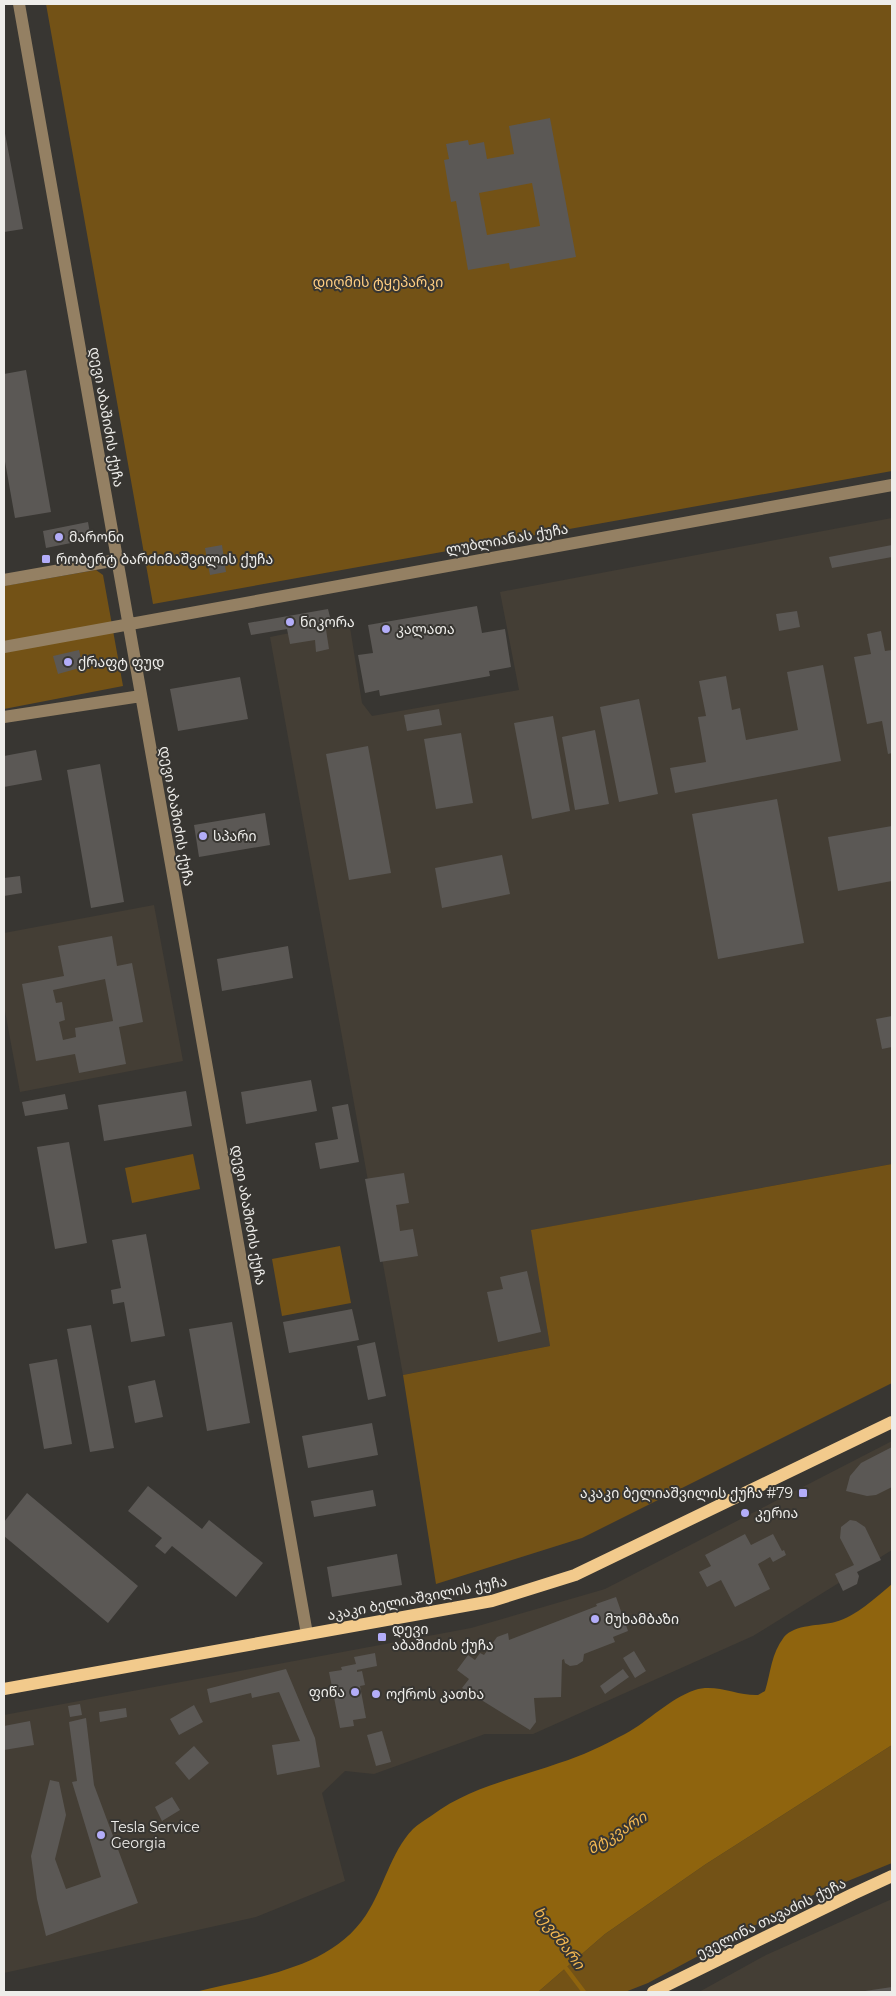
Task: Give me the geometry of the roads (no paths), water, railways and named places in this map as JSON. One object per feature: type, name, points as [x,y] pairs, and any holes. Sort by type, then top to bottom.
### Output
[{"type":"main road","name":"აკაკი ბელიაშვილის ქუჩა","points":[[4,1689],[492,1601],[575,1575],[892,1422]]},
{"type":"main road","name":"ეველინა თავაძის ქუჩა","points":[[659,1991],[892,1876]]},
{"type":"street","name":"დევი აბაშიძის ქუჩა","points":[[19,4],[307,1634]]},
{"type":"street","name":"ლუბლიანას ქუჩა","points":[[4,647],[892,485]]},
{"type":"street","points":[[4,580],[116,560]]},
{"type":"street","points":[[4,717],[140,696]]},
{"type":"water","name":"მტკვარი","points":[[892,1584],[892,1745],[706,1864],[605,1934],[538,1992],[195,1992],[266,1976],[312,1960],[332,1948],[351,1933],[366,1915],[405,1838],[417,1825],[446,1806],[477,1791],[593,1750],[625,1734],[668,1704],[695,1690],[710,1688],[758,1695],[765,1691],[776,1650],[784,1637],[794,1630],[843,1619],[865,1606]]},
{"type":"waterway","name":"ხევძმარი","points":[[562,1963],[584,1992]]},
{"type":"place","name":"მარონი","points":[[59,537]]},
{"type":"place","name":"რობერტ ბარძიმაშვილის ქუჩა","points":[[46,559]]},
{"type":"place","name":"ნიკორა","points":[[290,622]]},
{"type":"place","name":"კალათა","points":[[386,629]]},
{"type":"place","name":"ქრაფტ ფუდ","points":[[68,662]]},
{"type":"place","name":"სპარი","points":[[203,836]]},
{"type":"place","name":"აკაკი ბელიაშვილის ქუჩა #79","points":[[803,1493]]},
{"type":"place","name":"კერია","points":[[745,1513]]},
{"type":"place","name":"მუხამბაზი","points":[[595,1619]]},
{"type":"place","name":"დევი აბაშიძის ქუჩა","points":[[382,1637]]},
{"type":"place","name":"ფიწა","points":[[355,1692]]},
{"type":"place","name":"ოქროს კათხა","points":[[376,1694]]},
{"type":"place","name":"Tesla Service Georgia","points":[[101,1835]]},
{"type":"park label","name":"დიღმის ტყეპარკი","points":[[378,282]]}]
